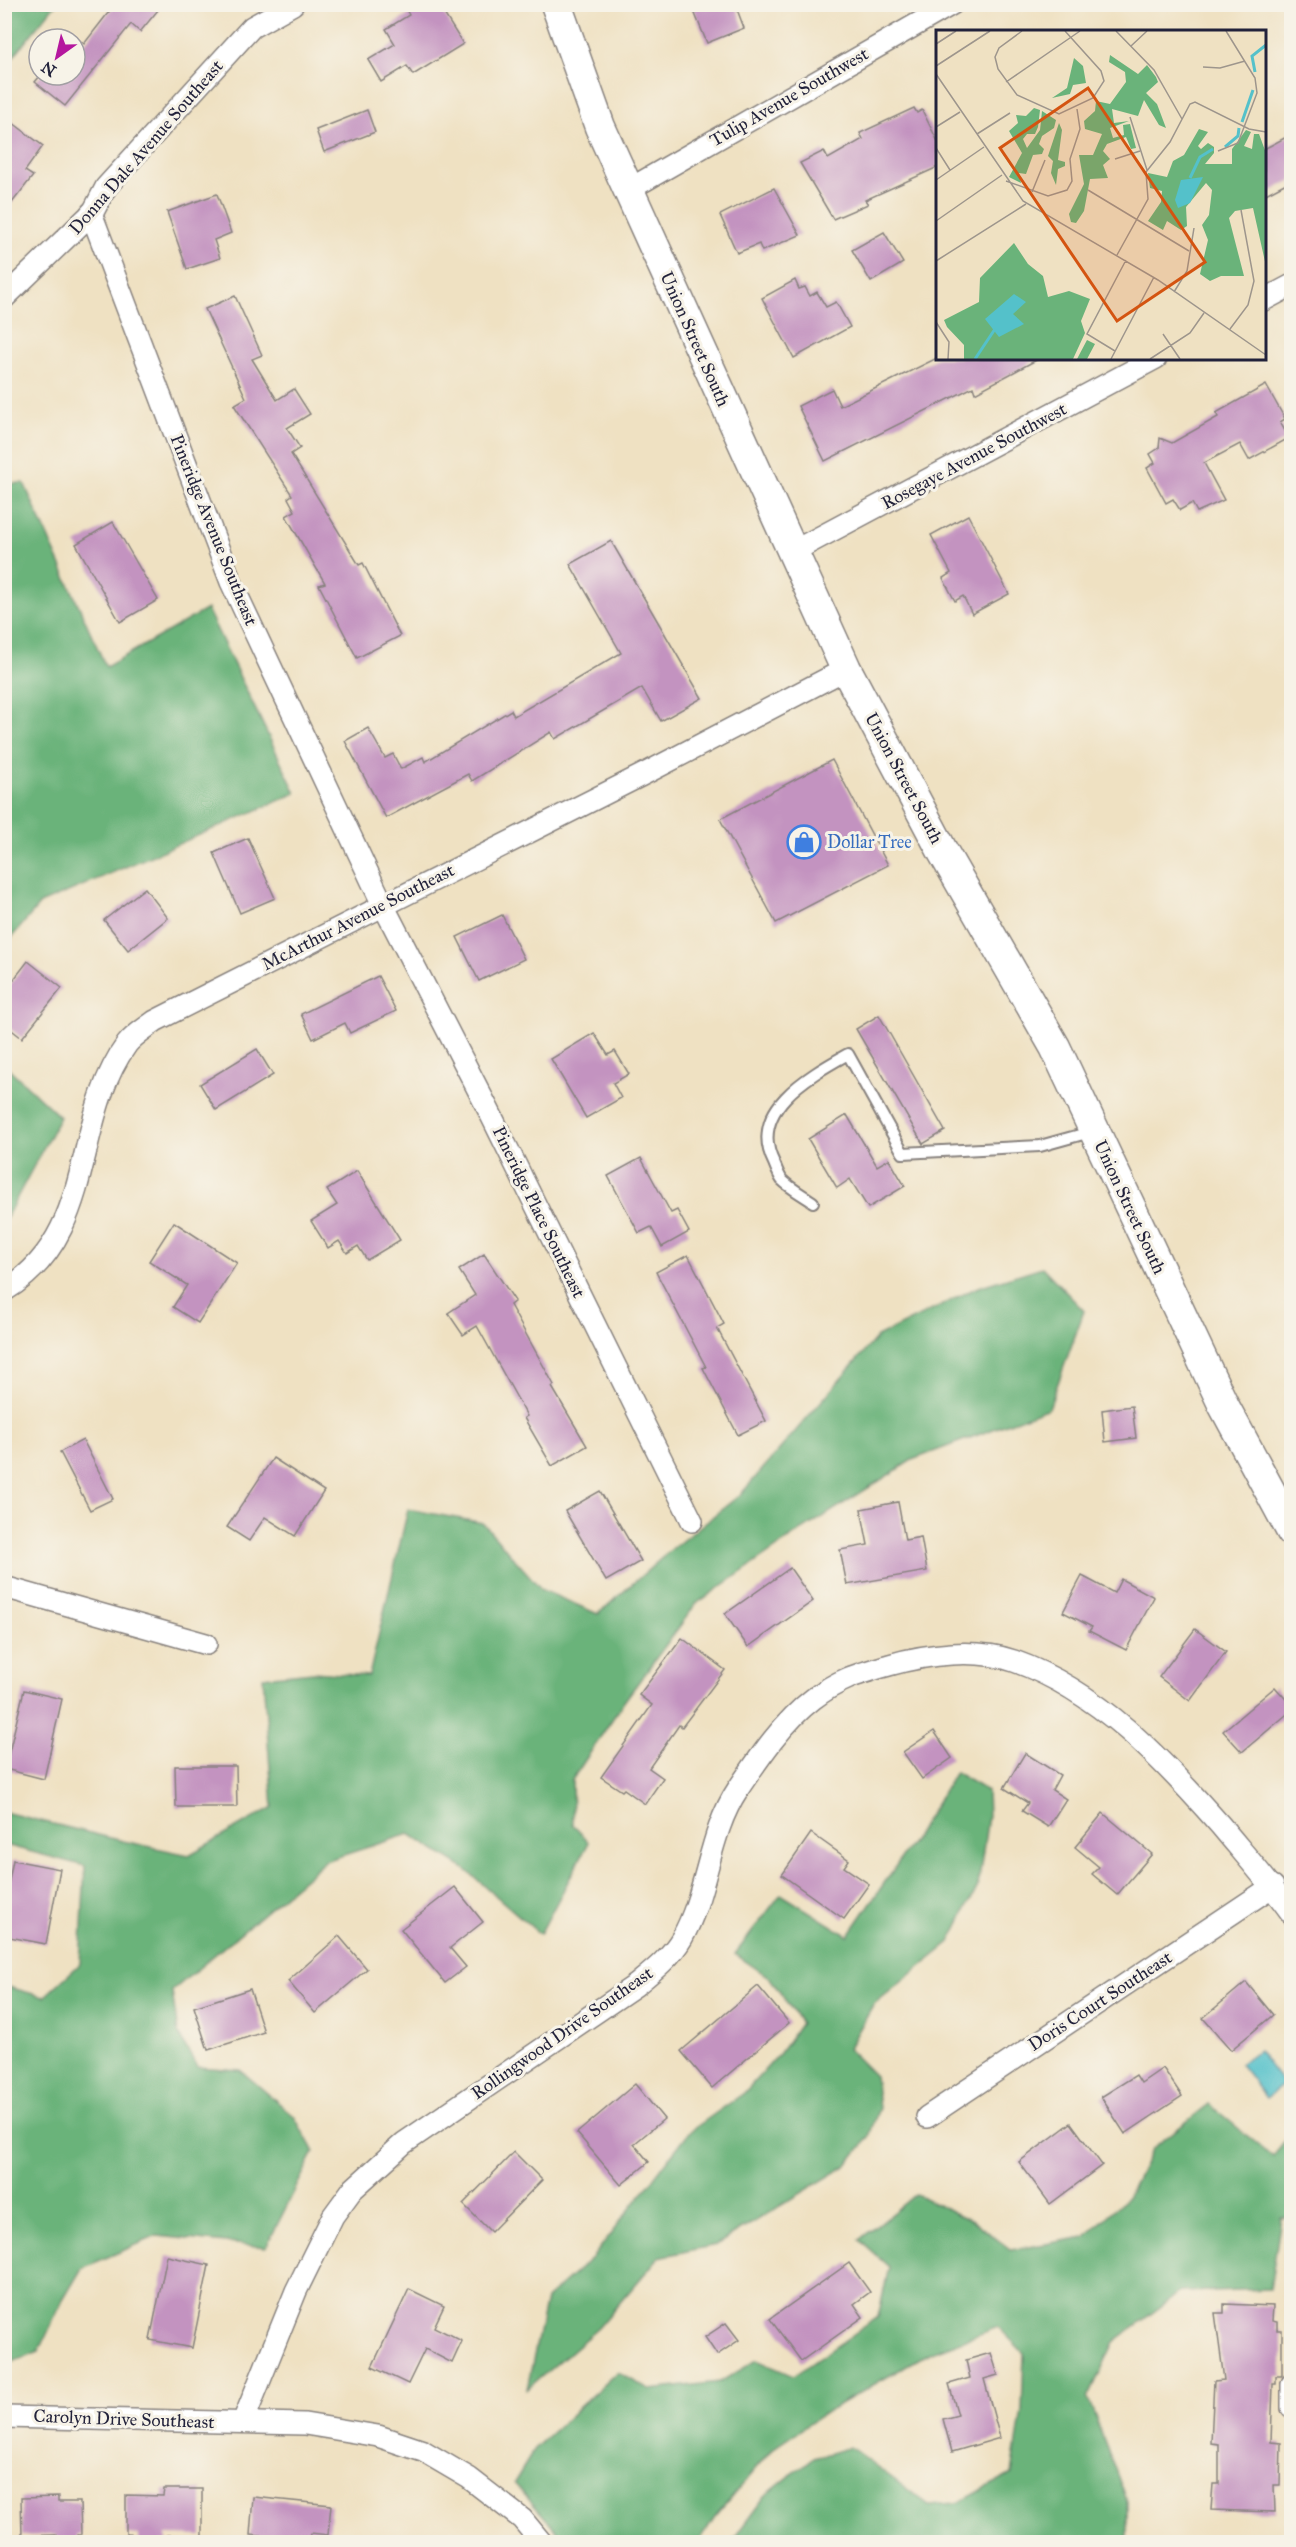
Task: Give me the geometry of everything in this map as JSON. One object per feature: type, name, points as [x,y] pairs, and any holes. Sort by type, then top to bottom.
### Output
[{"type":"main road","name":"Union Street South","points":[[556,4],[600,127],[846,669],[944,852],[1055,1047],[1224,1406],[1292,1532]]},
{"type":"street","name":"Donna Dale Avenue Southeast","points":[[4,298],[91,213],[106,187],[252,27],[293,4]]},
{"type":"street","name":"Tulip Avenue Southwest","points":[[628,190],[952,4]]},
{"type":"street","name":"Pineridge Avenue Southeast","points":[[91,213],[231,582],[382,904]]},
{"type":"street","points":[[1266,299],[1292,285]]},
{"type":"street","name":"Rosegaye Avenue Southwest","points":[[792,552],[1152,360]]},
{"type":"street","name":"McArthur Avenue Southeast","points":[[4,1291],[20,1281],[39,1262],[64,1225],[74,1201],[101,1097],[119,1057],[129,1042],[155,1021],[382,904],[620,787],[846,669]]},
{"type":"street","name":"Pineridge Place Southeast","points":[[382,904],[488,1109],[692,1521]]},
{"type":"street","points":[[4,1587],[206,1644]]},
{"type":"street","name":"Rollingwood Drive Southeast","points":[[243,2422],[296,2291],[333,2216],[352,2190],[404,2143],[636,1985],[664,1961],[682,1939],[722,1816],[737,1790],[790,1720],[812,1700],[840,1681],[869,1669],[911,1658],[980,1654],[1012,1661],[1055,1678],[1134,1734],[1176,1774],[1273,1887],[1292,1914]]},
{"type":"street","name":"Doris Court Southeast","points":[[927,2117],[1273,1887]]},
{"type":"street","name":"Carolyn Drive Southeast","points":[[4,2417],[243,2422],[316,2426],[378,2436],[423,2451],[478,2484],[522,2519],[541,2542]]},
{"type":"lane","points":[[813,1202],[782,1179],[769,1152],[767,1134],[778,1105],[805,1078],[848,1054],[903,1153],[1040,1146],[1094,1131]]},
{"type":"green space","points":[[4,5],[55,5],[37,27],[27,27],[27,40],[5,67]]},
{"type":"green space","points":[[24,483],[106,667],[207,609],[296,793],[40,904],[5,945],[4,484]]},
{"type":"green space","points":[[5,1065],[60,1117],[5,1220]]},
{"type":"green space","points":[[1042,1267],[1084,1311],[1049,1408],[912,1460],[802,1530],[696,1604],[623,1703],[572,1780],[573,1825],[589,1842],[540,1934],[465,1869],[409,1834],[325,1861],[172,1991],[178,2033],[197,2067],[240,2070],[294,2116],[314,2152],[266,2247],[157,2236],[82,2268],[63,2300],[39,2351],[8,2364],[4,2362],[5,1986],[44,1997],[80,1964],[85,1866],[5,1845],[4,1812],[189,1855],[273,1807],[263,1677],[313,1672],[369,1676],[408,1509],[483,1523],[542,1590],[598,1614],[673,1548],[741,1494],[877,1337],[978,1287]]},
{"type":"green space","points":[[955,1772],[987,1791],[988,1816],[978,1886],[949,1944],[874,2004],[848,2049],[875,2076],[879,2107],[869,2137],[846,2166],[716,2245],[659,2257],[598,2328],[527,2389],[546,2299],[593,2257],[689,2132],[744,2093],[780,2053],[801,2023],[770,1978],[735,1954],[781,1894],[848,1936],[917,1835]]},
{"type":"green space","points":[[1209,2104],[1273,2157],[1291,2131],[1291,2217],[1281,2218],[1270,2289],[1180,2292],[1114,2342],[1088,2398],[1127,2501],[1127,2542],[731,2542],[765,2496],[811,2459],[850,2447],[929,2505],[957,2503],[1012,2474],[1022,2410],[1024,2353],[998,2327],[929,2353],[831,2409],[771,2450],[714,2518],[699,2542],[567,2542],[514,2483],[536,2447],[617,2372],[650,2390],[720,2382],[757,2360],[793,2376],[878,2317],[889,2267],[859,2240],[916,2194],[976,2223],[1011,2250],[1085,2237],[1127,2198],[1152,2149]]},
{"type":"water","points":[[1258,2050],[1284,2084],[1266,2098],[1240,2064]]},
{"type":"building","points":[[108,4],[163,4],[140,32],[131,24],[87,79],[87,40],[112,8]]},
{"type":"building","points":[[403,4],[438,4],[463,44],[413,75],[407,66],[381,82],[368,60],[395,44],[386,29],[409,15]]},
{"type":"building","points":[[691,4],[735,4],[744,28],[707,43]]},
{"type":"building","points":[[41,87],[80,87],[65,106]]},
{"type":"building","points":[[914,108],[917,113],[922,110],[936,138],[936,168],[865,200],[868,204],[833,219],[800,163],[824,151],[828,159],[863,139],[860,133]]},
{"type":"building","points":[[367,110],[375,132],[324,152],[316,130]]},
{"type":"building","points":[[4,116],[43,146],[25,171],[33,176],[4,213]]},
{"type":"building","points":[[1292,134],[1292,180],[1266,194],[1266,148]]},
{"type":"building","points":[[774,188],[800,235],[762,251],[759,244],[737,253],[720,215]]},
{"type":"building","points":[[217,194],[231,233],[214,240],[220,258],[187,269],[167,212]]},
{"type":"building","points":[[884,232],[903,263],[871,282],[852,250]]},
{"type":"building","points":[[795,280],[799,289],[805,287],[810,296],[817,292],[826,307],[836,302],[850,327],[794,358],[762,298]]},
{"type":"building","points":[[235,296],[262,355],[252,359],[277,400],[294,389],[310,414],[287,428],[300,448],[291,454],[359,565],[363,563],[400,636],[357,658],[319,585],[325,583],[286,516],[295,511],[288,498],[292,495],[234,405],[246,398],[205,309]]},
{"type":"building","points":[[936,358],[1036,360],[975,393],[973,387],[825,461],[798,406],[832,389],[840,406]]},
{"type":"building","points":[[1266,385],[1285,419],[1280,422],[1289,438],[1249,460],[1240,444],[1204,463],[1224,500],[1197,512],[1192,503],[1180,510],[1173,499],[1166,503],[1147,468],[1155,463],[1150,454],[1159,448],[1160,438],[1172,443],[1218,417],[1216,413]]},
{"type":"building","points":[[968,515],[1009,594],[972,614],[963,596],[955,601],[943,578],[951,573],[931,535]]},
{"type":"building","points":[[113,522],[158,600],[120,622],[76,544]]},
{"type":"building","points":[[611,541],[702,698],[661,721],[642,688],[555,739],[551,732],[472,781],[468,774],[386,818],[345,741],[368,728],[385,758],[393,754],[401,769],[423,757],[425,762],[511,710],[514,716],[621,653],[570,564]]},
{"type":"building","name":"Dollar Tree","points":[[832,760],[888,865],[776,923],[720,819]]},
{"type":"building","points":[[248,838],[275,898],[240,913],[214,853]]},
{"type":"building","points":[[145,888],[168,918],[128,950],[104,920]]},
{"type":"building","points":[[502,915],[524,959],[479,981],[457,937]]},
{"type":"building","points":[[28,961],[62,988],[22,1038],[4,1024],[4,992]]},
{"type":"building","points":[[378,976],[396,1011],[350,1033],[345,1023],[313,1039],[301,1014]]},
{"type":"building","points":[[879,1015],[945,1131],[923,1144],[856,1029]]},
{"type":"building","points":[[594,1033],[608,1055],[615,1051],[629,1074],[613,1083],[621,1098],[586,1118],[551,1059]]},
{"type":"building","points":[[257,1049],[273,1075],[216,1110],[200,1084]]},
{"type":"building","points":[[847,1115],[877,1166],[889,1159],[905,1186],[868,1208],[850,1179],[837,1188],[808,1139]]},
{"type":"building","points":[[641,1158],[671,1213],[677,1210],[689,1232],[662,1247],[651,1227],[639,1233],[608,1176]]},
{"type":"building","points":[[357,1171],[400,1240],[367,1260],[358,1246],[347,1253],[339,1241],[328,1248],[311,1221],[337,1205],[327,1190]]},
{"type":"building","points":[[174,1222],[237,1263],[198,1323],[173,1307],[187,1285],[149,1261]]},
{"type":"building","points":[[484,1254],[515,1301],[510,1305],[554,1385],[552,1387],[587,1446],[552,1466],[524,1418],[527,1416],[477,1326],[463,1335],[448,1313],[475,1295],[459,1270]]},
{"type":"building","points":[[688,1255],[724,1324],[717,1328],[766,1421],[738,1435],[703,1368],[706,1367],[656,1272]]},
{"type":"building","points":[[1132,1406],[1136,1438],[1105,1442],[1102,1410]]},
{"type":"building","points":[[83,1440],[113,1499],[90,1510],[60,1452]]},
{"type":"building","points":[[273,1458],[324,1491],[295,1536],[265,1517],[249,1541],[227,1527]]},
{"type":"building","points":[[600,1491],[641,1561],[606,1581],[565,1511]]},
{"type":"building","points":[[898,1502],[905,1540],[921,1537],[927,1571],[847,1585],[840,1550],[868,1545],[861,1509]]},
{"type":"building","points":[[790,1568],[813,1601],[748,1647],[725,1614]]},
{"type":"building","points":[[1082,1576],[1114,1593],[1121,1579],[1154,1597],[1126,1650],[1089,1631],[1092,1627],[1063,1612]]},
{"type":"building","points":[[1195,1629],[1226,1652],[1190,1701],[1159,1677]]},
{"type":"building","points":[[682,1638],[725,1670],[682,1727],[679,1725],[649,1768],[663,1778],[645,1804],[624,1789],[622,1791],[601,1777],[652,1705],[639,1695]]},
{"type":"building","points":[[1275,1687],[1292,1706],[1292,1710],[1242,1752],[1223,1731]]},
{"type":"building","points":[[24,1690],[62,1699],[44,1779],[5,1769]]},
{"type":"building","points":[[934,1731],[952,1758],[922,1779],[903,1752]]},
{"type":"building","points":[[1025,1753],[1060,1775],[1052,1790],[1066,1799],[1048,1827],[1022,1811],[1028,1803],[1004,1788]]},
{"type":"building","points":[[175,1766],[236,1766],[237,1807],[176,1807]]},
{"type":"building","points":[[1103,1813],[1152,1854],[1117,1895],[1092,1874],[1099,1867],[1075,1847]]},
{"type":"building","points":[[811,1833],[849,1860],[844,1867],[869,1884],[844,1919],[782,1875]]},
{"type":"building","points":[[13,1860],[60,1869],[46,1944],[4,1936],[4,1906]]},
{"type":"building","points":[[455,1887],[483,1922],[450,1948],[466,1967],[445,1983],[401,1929]]},
{"type":"building","points":[[339,1936],[367,1969],[315,2013],[288,1981]]},
{"type":"building","points":[[1246,1982],[1273,2015],[1231,2050],[1203,2018]]},
{"type":"building","points":[[758,1986],[789,2023],[712,2088],[681,2051]]},
{"type":"building","points":[[250,1989],[264,2032],[208,2050],[194,2007]]},
{"type":"building","points":[[1163,2068],[1182,2096],[1125,2134],[1101,2097],[1136,2075],[1141,2083]]},
{"type":"building","points":[[635,2084],[664,2119],[634,2144],[649,2162],[621,2185],[577,2133]]},
{"type":"building","points":[[1071,2123],[1102,2165],[1050,2204],[1019,2162]]},
{"type":"building","points":[[514,2152],[542,2180],[491,2232],[463,2204]]},
{"type":"building","points":[[167,2256],[209,2265],[192,2348],[150,2340]]},
{"type":"building","points":[[849,2263],[870,2292],[854,2304],[863,2317],[801,2361],[770,2319]]},
{"type":"building","points":[[409,2289],[444,2306],[434,2327],[462,2341],[452,2363],[425,2349],[408,2384],[372,2367]]},
{"type":"building","points":[[1224,2304],[1273,2306],[1272,2321],[1277,2322],[1277,2330],[1282,2330],[1282,2376],[1276,2376],[1276,2384],[1273,2384],[1271,2442],[1281,2443],[1280,2485],[1274,2485],[1275,2512],[1211,2510],[1213,2484],[1219,2484],[1219,2444],[1211,2443],[1214,2381],[1224,2380],[1215,2313],[1224,2313]]},
{"type":"building","points":[[726,2323],[739,2340],[717,2355],[705,2337]]},
{"type":"building","points":[[991,2353],[998,2375],[984,2379],[1000,2438],[952,2452],[943,2419],[958,2415],[949,2384],[970,2378],[966,2360]]},
{"type":"building","points":[[164,2489],[202,2489],[202,2536],[167,2535],[167,2542],[138,2542],[138,2535],[126,2534],[126,2495],[163,2496]]},
{"type":"building","points":[[58,2497],[58,2502],[80,2502],[81,2535],[77,2535],[77,2542],[56,2542],[56,2535],[22,2536],[21,2498]]},
{"type":"building","points":[[253,2497],[331,2505],[328,2535],[311,2533],[310,2541],[250,2535]]},
{"type":"place","name":"Dollar Tree","points":[[804,842]]}]
